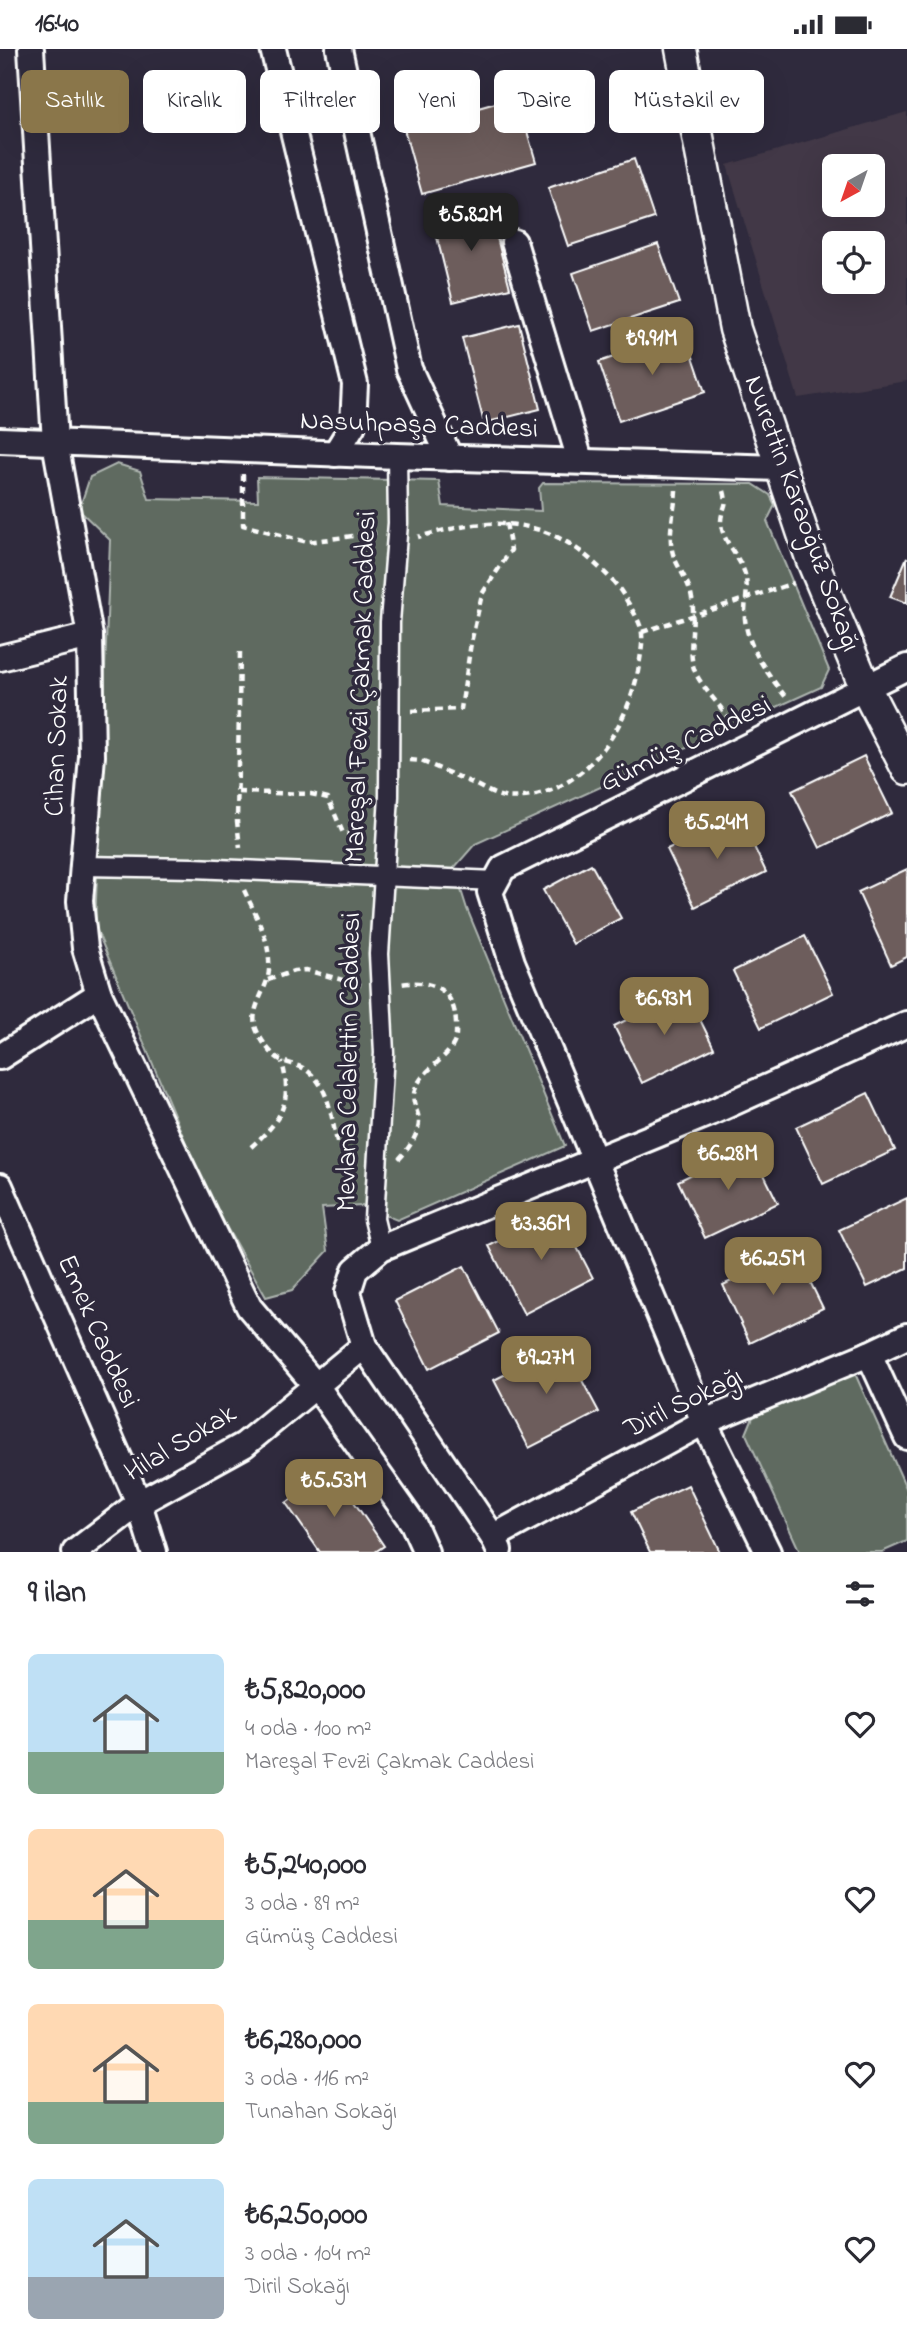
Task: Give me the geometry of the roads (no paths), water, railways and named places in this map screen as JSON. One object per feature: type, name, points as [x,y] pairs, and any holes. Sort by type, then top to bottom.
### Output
[{"type":"street","name":"Cihan Sokak","points":[[31,49],[55,442],[90,636],[92,756],[89,866],[80,901],[85,948],[99,994],[248,1307],[317,1387]]},
{"type":"street","points":[[274,49],[355,384],[353,425],[335,454]]},
{"type":"street","points":[[339,49],[409,369],[450,458]]},
{"type":"street","name":"Nurettin Karaoğuz Sokağı","points":[[681,49],[735,329],[818,575],[866,689],[907,769]]},
{"type":"street","points":[[514,242],[580,460]]},
{"type":"street","name":"Nasuhpaşa Caddesi","points":[[0,440],[781,468]]},
{"type":"street","name":"Mareşal Fevzi Çakmak Caddesi","points":[[397,456],[397,536],[390,622],[385,877],[496,881]]},
{"type":"street","points":[[0,658],[90,636]]},
{"type":"street","name":"Gümüş Caddesi","points":[[496,881],[503,868],[907,667]]},
{"type":"street","points":[[89,866],[385,877]]},
{"type":"street","name":"Mevlana Celalettin Caddesi","points":[[381,1248],[374,1219],[384,1053],[379,954],[385,877]]},
{"type":"street","points":[[496,881],[490,892],[512,962],[704,1423],[768,1552]]},
{"type":"street","points":[[0,1057],[99,994]]},
{"type":"street","points":[[497,1545],[364,1346],[348,1292],[355,1270],[381,1248],[710,1113],[907,1024]]},
{"type":"street","name":"Emek Caddesi","points":[[0,1186],[139,1503],[154,1552]]},
{"type":"street","name":"Diril Sokağı","points":[[497,1545],[704,1423],[907,1336]]},
{"type":"street","name":"Hilal Sokak","points":[[75,1552],[139,1503],[244,1445],[364,1346]]},
{"type":"street","points":[[869,1354],[907,1437]]},
{"type":"street","points":[[317,1387],[413,1523],[426,1552]]}]
